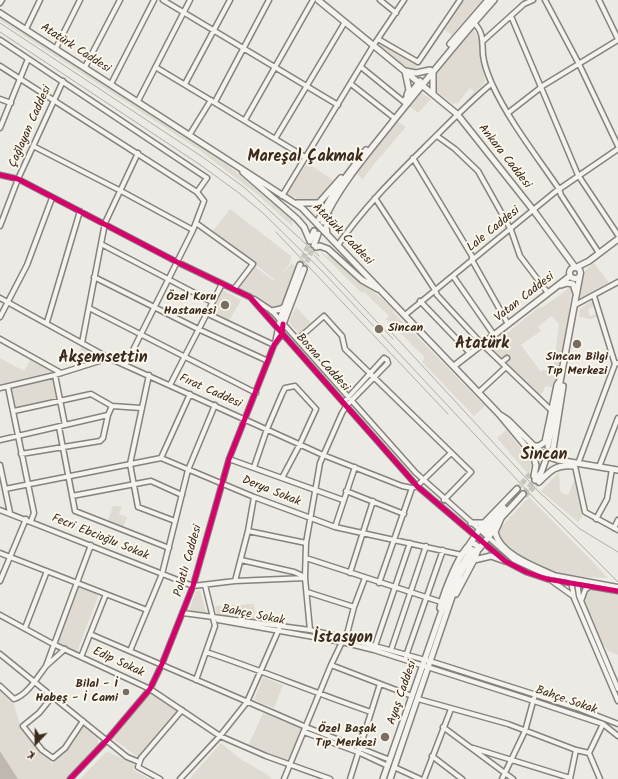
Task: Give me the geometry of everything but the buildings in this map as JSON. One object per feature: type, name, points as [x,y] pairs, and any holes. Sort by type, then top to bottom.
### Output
[{"type":"main road","name":"Ankara Caddesi","points":[[318,0],[405,71],[419,85],[433,94],[457,114],[534,211],[580,274]]},
{"type":"main road","points":[[328,234],[326,228],[329,217],[348,175],[488,0]]},
{"type":"main road","points":[[472,21],[494,0]]},
{"type":"main road","name":"Atatürk Caddesi","points":[[0,13],[190,134],[310,215],[499,414]]},
{"type":"main road","points":[[405,101],[409,90],[405,71],[416,73],[431,70]]},
{"type":"main road","points":[[431,70],[433,94]]},
{"type":"main road","points":[[321,220],[348,175],[419,85]]},
{"type":"main road","points":[[237,166],[304,226],[313,244],[328,250],[362,280],[381,291]]},
{"type":"main road","points":[[310,215],[314,207],[337,182],[348,175]]},
{"type":"main road","points":[[292,202],[306,204],[319,203]]},
{"type":"main road","points":[[313,244],[316,232]]},
{"type":"main road","points":[[589,262],[570,269],[570,276],[576,278],[589,262],[618,239]]},
{"type":"main road","points":[[302,267],[281,322],[284,306],[302,267]]},
{"type":"main road","points":[[540,453],[548,453],[550,448],[563,386],[562,377],[580,274]]},
{"type":"main road","name":"Vatan Caddesi","points":[[454,366],[570,276]]},
{"type":"main road","points":[[557,287],[567,283],[572,284],[575,287],[576,298]]},
{"type":"main road","points":[[272,311],[281,310],[284,306]]},
{"type":"main road","points":[[533,446],[539,446],[545,442],[556,385],[562,377]]},
{"type":"main road","points":[[499,414],[535,458],[535,478]]},
{"type":"main road","points":[[499,414],[508,420],[540,453],[558,460],[618,470]]},
{"type":"main road","points":[[550,448],[554,455],[588,465]]},
{"type":"main road","points":[[535,478],[546,462]]},
{"type":"main road","points":[[535,478],[554,468],[565,465],[577,463],[600,467]]},
{"type":"main road","points":[[485,532],[521,492]]},
{"type":"main road","points":[[485,532],[507,511],[521,492]]},
{"type":"main road","points":[[471,523],[484,523],[521,492]]},
{"type":"main road","points":[[502,516],[497,526],[496,536],[510,552],[552,577]]},
{"type":"main road","points":[[443,614],[441,602],[462,556],[484,542],[484,523]]},
{"type":"main road","points":[[443,614],[474,560],[473,548],[476,535],[497,526]]},
{"type":"main road","points":[[443,614],[453,581],[473,548]]},
{"type":"main road","points":[[474,560],[490,556],[505,561]]},
{"type":"main road","name":"Ayaş Caddesi","points":[[383,779],[412,696],[428,661],[443,614]]},
{"type":"main road","name":"Ayaş Caddesi","points":[[390,779],[418,699],[425,668]]},
{"type":"street","points":[[26,29],[40,0]]},
{"type":"street","points":[[56,48],[80,0]]},
{"type":"street","points":[[85,67],[120,0]]},
{"type":"street","points":[[111,84],[154,0]]},
{"type":"street","points":[[162,0],[185,12],[338,105]]},
{"type":"street","points":[[138,101],[157,68],[190,0]]},
{"type":"street","points":[[185,84],[230,0]]},
{"type":"street","points":[[190,134],[213,101],[244,49],[270,0]]},
{"type":"street","points":[[245,120],[276,68],[313,0]]},
{"type":"street","points":[[380,0],[396,13]]},
{"type":"street","points":[[282,196],[378,39],[404,0]]},
{"type":"street","points":[[378,39],[418,62],[460,0]]},
{"type":"street","points":[[483,41],[524,4],[533,0]]},
{"type":"street","points":[[545,0],[579,64],[618,148]]},
{"type":"street","points":[[508,113],[540,88],[618,39],[599,0]]},
{"type":"street","points":[[511,16],[540,88],[578,175],[618,235]]},
{"type":"street","points":[[472,21],[481,29],[483,56],[491,84],[508,113],[559,189],[561,195],[599,253]]},
{"type":"street","points":[[275,139],[345,22]]},
{"type":"street","points":[[0,40],[207,178],[197,192]]},
{"type":"street","points":[[0,128],[28,59]]},
{"type":"street","points":[[0,66],[19,80],[138,153],[197,192],[204,201],[196,223],[126,364]]},
{"type":"street","points":[[361,67],[405,101]]},
{"type":"street","points":[[157,68],[306,157]]},
{"type":"street","name":"Çağlayan Caddesi","points":[[0,226],[18,179],[63,81]]},
{"type":"street","points":[[350,84],[393,117]]},
{"type":"street","points":[[338,245],[352,224],[413,158],[437,136],[457,114],[491,84]]},
{"type":"street","points":[[0,99],[10,103]]},
{"type":"street","points":[[437,136],[455,149],[478,171],[497,201],[511,230],[520,256],[548,292]]},
{"type":"street","points":[[33,146],[121,190],[192,230]]},
{"type":"street","name":"Lale Caddesi","points":[[404,315],[511,230],[559,189],[618,148]]},
{"type":"street","points":[[82,342],[105,223],[138,153]]},
{"type":"street","points":[[413,158],[472,256],[472,260],[508,324]]},
{"type":"street","name":"Bosna Caddesi","points":[[0,175],[18,179],[52,198],[105,223],[177,262],[250,297],[272,311],[424,481],[471,523],[485,532],[520,564],[552,577]]},
{"type":"street","points":[[0,317],[27,265],[52,198]]},
{"type":"street","points":[[375,198],[435,290],[436,295],[482,344],[552,411]]},
{"type":"street","points":[[47,322],[80,211]]},
{"type":"street","points":[[196,223],[253,264],[234,290]]},
{"type":"street","points":[[101,244],[212,302]]},
{"type":"street","points":[[452,276],[494,335]]},
{"type":"street","points":[[94,277],[198,329],[268,361]]},
{"type":"street","points":[[575,305],[618,282]]},
{"type":"street","points":[[170,385],[222,284]]},
{"type":"street","points":[[594,296],[617,364],[577,463],[585,512],[616,529],[618,520]]},
{"type":"street","name":"Bosna Caddesi","points":[[250,297],[417,486],[505,561],[526,572],[552,577]]},
{"type":"street","name":"Fırat Caddesi","points":[[0,298],[47,322],[109,358],[126,364],[323,455],[402,486],[412,488]]},
{"type":"street","points":[[420,301],[470,353]]},
{"type":"street","points":[[89,308],[256,393]]},
{"type":"street","points":[[206,313],[274,345],[281,322]]},
{"type":"street","points":[[298,339],[324,316],[342,336],[345,349],[471,472],[444,500]]},
{"type":"street","points":[[281,322],[282,334]]},
{"type":"street","name":"Polatlı Caddesi","points":[[70,779],[107,740],[150,689],[162,664],[193,586],[221,482],[229,459],[274,345],[282,334]]},
{"type":"street","points":[[0,339],[61,373]]},
{"type":"street","points":[[0,388],[55,375],[109,358]]},
{"type":"street","points":[[502,362],[507,358]]},
{"type":"street","points":[[479,392],[506,367]]},
{"type":"street","points":[[55,375],[65,425]]},
{"type":"street","points":[[148,375],[130,464],[138,507],[175,521]]},
{"type":"street","points":[[310,630],[305,578],[306,543],[323,455],[348,395],[373,375]]},
{"type":"street","points":[[345,404],[352,400],[373,375]]},
{"type":"street","points":[[254,467],[267,428],[285,388],[295,386],[316,409],[282,478]]},
{"type":"street","points":[[8,387],[14,411],[17,436],[27,486],[34,513],[31,521]]},
{"type":"street","points":[[14,411],[91,394],[112,406],[141,408]]},
{"type":"street","points":[[5,489],[68,478],[161,458],[190,394]]},
{"type":"street","points":[[130,651],[162,574],[188,470],[215,405]]},
{"type":"street","points":[[21,454],[100,441],[103,438],[108,415],[112,406]]},
{"type":"street","points":[[0,440],[108,415]]},
{"type":"street","points":[[600,467],[618,418]]},
{"type":"street","points":[[59,427],[75,511],[169,548]]},
{"type":"street","points":[[379,583],[412,488],[424,481],[451,453]]},
{"type":"street","name":"Derya Sokak","points":[[161,458],[254,497],[335,527],[426,546],[462,556]]},
{"type":"street","points":[[229,459],[343,500]]},
{"type":"street","points":[[0,465],[10,513]]},
{"type":"street","points":[[335,527],[355,467]]},
{"type":"street","points":[[596,519],[607,499],[612,469]]},
{"type":"street","points":[[72,496],[151,481],[182,495]]},
{"type":"street","points":[[346,491],[404,514]]},
{"type":"street","points":[[235,581],[248,531],[254,497]]},
{"type":"street","points":[[350,573],[373,501]]},
{"type":"street","name":"Fecri Ebcioğlu Sokak","points":[[0,510],[193,586]]},
{"type":"street","points":[[0,581],[26,519]]},
{"type":"street","points":[[248,531],[306,543]]},
{"type":"street","points":[[375,646],[410,543]]},
{"type":"street","points":[[46,666],[91,545]]},
{"type":"street","points":[[391,650],[426,546]]},
{"type":"street","points":[[406,656],[442,550]]},
{"type":"street","points":[[0,553],[147,610]]},
{"type":"street","points":[[306,558],[394,588],[441,602]]},
{"type":"street","points":[[241,560],[294,572],[305,578]]},
{"type":"street","points":[[25,628],[47,571]]},
{"type":"street","points":[[552,577],[617,587]]},
{"type":"street","points":[[552,577],[573,596]]},
{"type":"street","points":[[193,586],[235,581],[305,578]]},
{"type":"street","points":[[284,779],[331,665],[342,642],[346,638],[354,607],[365,578]]},
{"type":"street","points":[[571,581],[573,596],[618,701]]},
{"type":"street","points":[[577,582],[618,591]]},
{"type":"street","points":[[577,582],[580,601],[618,690]]},
{"type":"street","points":[[196,680],[215,626],[205,585]]},
{"type":"street","points":[[580,601],[585,590],[590,586]]},
{"type":"street","points":[[307,592],[354,607]]},
{"type":"street","points":[[81,657],[106,594]]},
{"type":"street","name":"Bahçe Sokak","points":[[183,613],[279,629],[374,650],[425,668],[534,701],[603,724],[618,736]]},
{"type":"street","name":"Edip Sokak","points":[[0,615],[54,644],[150,689],[220,736],[290,765],[330,779]]},
{"type":"street","points":[[180,779],[220,736],[247,702],[279,629]]},
{"type":"street","name":"Bahçe Sokak","points":[[279,629],[310,630],[391,650],[406,656],[428,661],[535,694],[618,724]]},
{"type":"street","points":[[90,634],[389,763]]},
{"type":"street","points":[[0,686],[14,699],[19,697],[34,682],[46,666],[65,649]]},
{"type":"street","points":[[206,652],[261,670],[319,694],[371,712]]},
{"type":"street","points":[[0,654],[127,757],[139,762]]},
{"type":"street","points":[[331,665],[412,696]]},
{"type":"street","points":[[350,779],[380,684]]},
{"type":"street","points":[[502,779],[526,731],[535,694]]},
{"type":"street","points":[[52,697],[39,713],[23,726],[42,750],[54,758],[65,748],[83,721]]},
{"type":"street","points":[[418,699],[508,724],[576,750],[589,753]]},
{"type":"street","points":[[424,779],[451,709]]},
{"type":"street","points":[[160,779],[138,766],[139,762],[182,710]]},
{"type":"street","points":[[600,779],[589,753],[603,724]]},
{"type":"street","points":[[443,727],[513,779]]},
{"type":"street","points":[[304,732],[359,750]]},
{"type":"street","points":[[473,748],[512,759],[570,779],[576,750]]},
{"type":"street","points":[[432,756],[462,779]]},
{"type":"street","points":[[394,767],[420,779]]},
{"type":"shaded area","points":[[464,0],[482,0],[452,35],[445,30]]},
{"type":"shaded area","points":[[0,18],[212,152],[293,220],[292,226],[258,195],[198,149],[0,20]]},
{"type":"shaded area","points":[[473,29],[479,39],[485,82],[467,103],[466,101],[474,92],[470,88],[458,103],[453,104],[436,91],[434,77]]},
{"type":"shaded area","points":[[382,43],[418,64],[414,71],[409,70],[379,47]]},
{"type":"shaded area","points":[[420,92],[431,99],[418,113],[409,106]]},
{"type":"shaded area","points":[[397,121],[406,127],[363,179],[356,173]]},
{"type":"shaded area","points":[[307,163],[333,180],[320,198],[314,201],[297,199],[287,194]]},
{"type":"shaded area","points":[[230,209],[291,256],[290,263],[278,277],[292,263],[295,266],[282,303],[277,308],[273,309],[239,288],[254,266],[274,281],[275,280],[213,231]]},
{"type":"shaded area","points":[[318,250],[328,257],[330,256],[386,302],[394,311],[393,312],[485,406],[474,416],[422,362],[425,358],[386,319],[389,316],[364,292],[362,293]]},
{"type":"shaded area","points":[[594,263],[609,283],[580,299],[584,272]]},
{"type":"shaded area","points":[[572,286],[568,321],[555,388],[545,386],[543,392],[538,396],[490,347],[538,308],[543,307]],"holes":[[[551,316],[559,324],[553,371],[543,370],[541,372],[521,345],[541,331],[538,327]]]},
{"type":"shaded area","name":"Özel Koru Hastanesi","points":[[221,289],[241,300],[229,321],[209,311]]},
{"type":"shaded area","points":[[593,300],[595,306],[588,310],[590,316],[597,314],[598,316],[592,319],[579,317],[580,309]]},
{"type":"shaded area","points":[[296,307],[312,324],[299,334],[289,322]]},
{"type":"shaded area","points":[[81,346],[101,357],[100,359],[80,365]]},
{"type":"shaded area","points":[[0,358],[24,371],[30,360],[53,371],[0,385]]},
{"type":"shaded area","points":[[54,378],[58,399],[16,409],[11,388]]},
{"type":"shaded area","points":[[506,430],[529,459],[531,466],[529,473],[527,473],[497,438]]},
{"type":"shaded area","points":[[559,472],[560,490],[562,493],[568,495],[574,481],[579,495],[582,518],[578,522],[541,491]]},
{"type":"shaded area","points":[[529,497],[608,578],[569,576],[548,571],[524,559],[506,544],[499,536],[500,528]]},
{"type":"shaded area","points":[[113,506],[122,506],[119,514],[127,517],[123,527],[108,520]]},
{"type":"shaded area","points":[[77,585],[99,594],[77,652],[56,642]]},
{"type":"shaded area","points":[[588,587],[618,591],[618,655],[608,651],[602,642],[592,619],[585,609],[584,594]]},
{"type":"shaded area","points":[[200,590],[206,613],[189,610],[196,591]]},
{"type":"shaded area","points":[[254,604],[256,619],[217,615],[215,606]]},
{"type":"shaded area","points":[[263,677],[283,685],[274,708],[254,700]]},
{"type":"shaded area","points":[[0,691],[14,704],[20,725],[53,765],[53,762],[67,749],[84,725],[98,736],[98,744],[66,779],[18,779],[0,751]]},
{"type":"shaded area","points":[[152,693],[178,711],[138,757],[113,739],[146,698]]},
{"type":"shaded area","points":[[263,713],[302,729],[288,761],[248,746]]},
{"type":"shaded area","points":[[221,743],[242,760],[268,775],[272,779],[189,779]]},
{"type":"shaded area","points":[[0,751],[18,779],[0,779]]},
{"type":"shaded area","points":[[107,751],[135,765],[133,770],[150,779],[80,779]]},
{"type":"tunnel","points":[[300,265],[310,241]]},
{"type":"tunnel","points":[[304,269],[314,245]]},
{"type":"tunnel","points":[[517,489],[531,473]]},
{"type":"tunnel","points":[[524,493],[535,480]]},
{"type":"tunnel","points":[[525,496],[539,482]]},
{"type":"tunnel","points":[[471,549],[484,530]]},
{"type":"tunnel","points":[[475,549],[488,532]]},
{"type":"railway","points":[[0,23],[204,158],[245,188],[319,256]]},
{"type":"railway","points":[[0,32],[199,164],[239,193],[263,213],[324,273],[534,498],[618,582]]},
{"type":"railway","points":[[276,232],[448,414]]},
{"type":"railway","points":[[314,255],[393,339]]},
{"type":"railway","points":[[392,333],[539,492],[580,529],[618,552]]},
{"type":"cycle path","points":[[0,175],[18,179],[177,262],[250,297],[417,486],[505,561],[526,572],[547,579],[618,591]]},
{"type":"cycle path","points":[[70,779],[107,740],[150,689],[162,664],[193,586],[229,459],[274,345],[282,334],[283,324]]},
{"type":"place","name":"Özel Koru Hastanesi","points":[[225,305]]},
{"type":"place","name":"Sincan","points":[[379,329]]},
{"type":"place","name":"Sincan Bilgi Tıp Merkezi","points":[[577,344]]},
{"type":"place","name":"Bilal - İ Habeş - İ Cami","points":[[126,692]]},
{"type":"place","name":"Özel Başak Tıp Merkezi","points":[[385,737]]},
{"type":"district","name":"Mareşal Çakmak","points":[[305,158]]},
{"type":"district","name":"Atatürk","points":[[482,345]]},
{"type":"district","name":"Akşemsettin","points":[[103,359]]},
{"type":"district","name":"Sincan","points":[[544,456]]},
{"type":"district","name":"İstasyon","points":[[343,639]]}]
